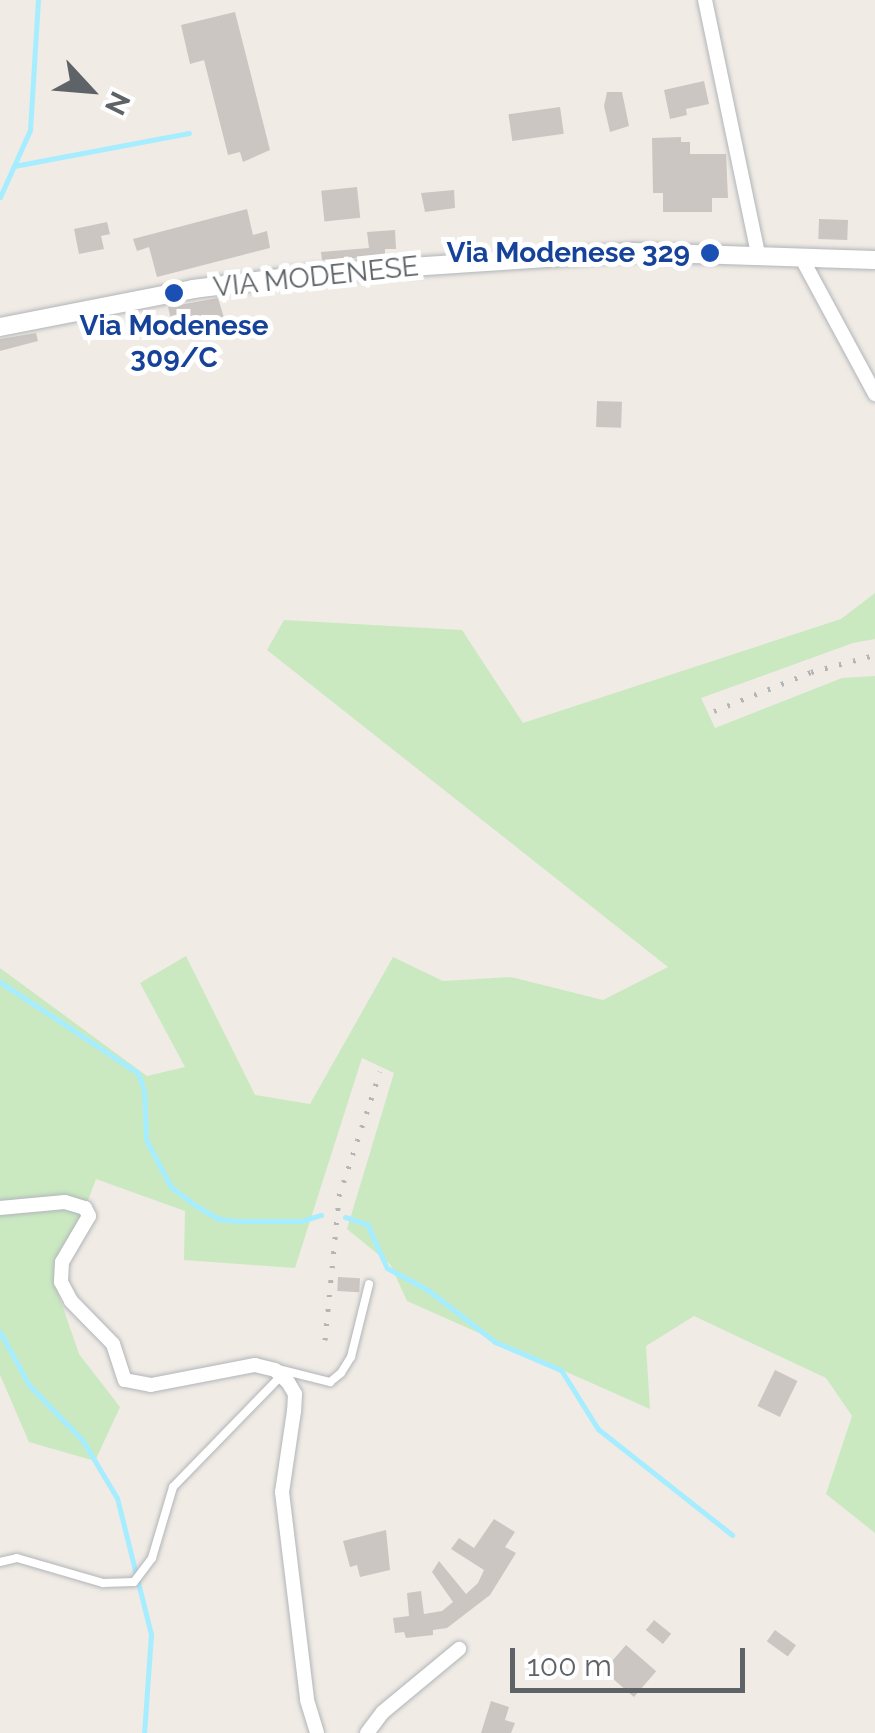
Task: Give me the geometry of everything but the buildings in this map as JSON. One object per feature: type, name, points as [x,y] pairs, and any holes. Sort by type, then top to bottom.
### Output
[{"type":"street","points":[[705,0],[758,254]]},
{"type":"street","name":"VIA MODENESE","points":[[0,327],[284,276],[633,252],[875,260]]},
{"type":"street","points":[[801,257],[875,394]]},
{"type":"street","points":[[0,1208],[65,1202],[85,1208],[89,1216],[62,1262],[61,1282],[71,1301],[113,1344],[125,1380],[151,1385],[255,1365],[278,1373],[295,1394],[282,1492],[306,1700],[317,1733]]},
{"type":"street","points":[[366,1733],[383,1712],[459,1649]]},
{"type":"lane","points":[[0,1562],[17,1558],[103,1582],[138,1579],[173,1487],[278,1373],[324,1381],[336,1379],[351,1357],[369,1284]]},
{"type":"green space","points":[[875,593],[875,639],[853,643],[701,698],[715,728],[842,678],[875,676],[875,1533],[826,1494],[852,1416],[826,1378],[694,1316],[646,1346],[650,1409],[407,1301],[390,1264],[347,1229],[394,1073],[362,1058],[295,1268],[184,1260],[185,1211],[96,1179],[56,1287],[79,1354],[120,1407],[95,1461],[29,1442],[0,1375],[0,968],[147,1076],[185,1067],[140,983],[186,956],[255,1095],[310,1104],[393,957],[443,981],[511,977],[603,1000],[668,967],[267,650],[284,620],[462,630],[523,723],[841,619]]},
{"type":"waterway","points":[[0,197],[30,130],[38,0]]},
{"type":"waterway","points":[[14,166],[189,133]]},
{"type":"waterway","points":[[0,982],[138,1073],[144,1090],[146,1140],[171,1187],[198,1207],[219,1219],[237,1221],[301,1221],[321,1215]]},
{"type":"waterway","points":[[345,1217],[367,1224],[387,1268],[428,1290],[495,1342],[561,1370],[598,1429],[732,1535]]},
{"type":"waterway","points":[[0,1332],[29,1385],[83,1441],[117,1498],[151,1634],[144,1733]]},
{"type":"railway","points":[[714,711],[811,672],[875,655]]},
{"type":"railway","points":[[325,1340],[339,1196],[380,1072]]},
{"type":"place","name":"Via Modenese 329","points":[[710,253]]},
{"type":"place","name":"Via Modenese 309/C","points":[[174,293]]}]
